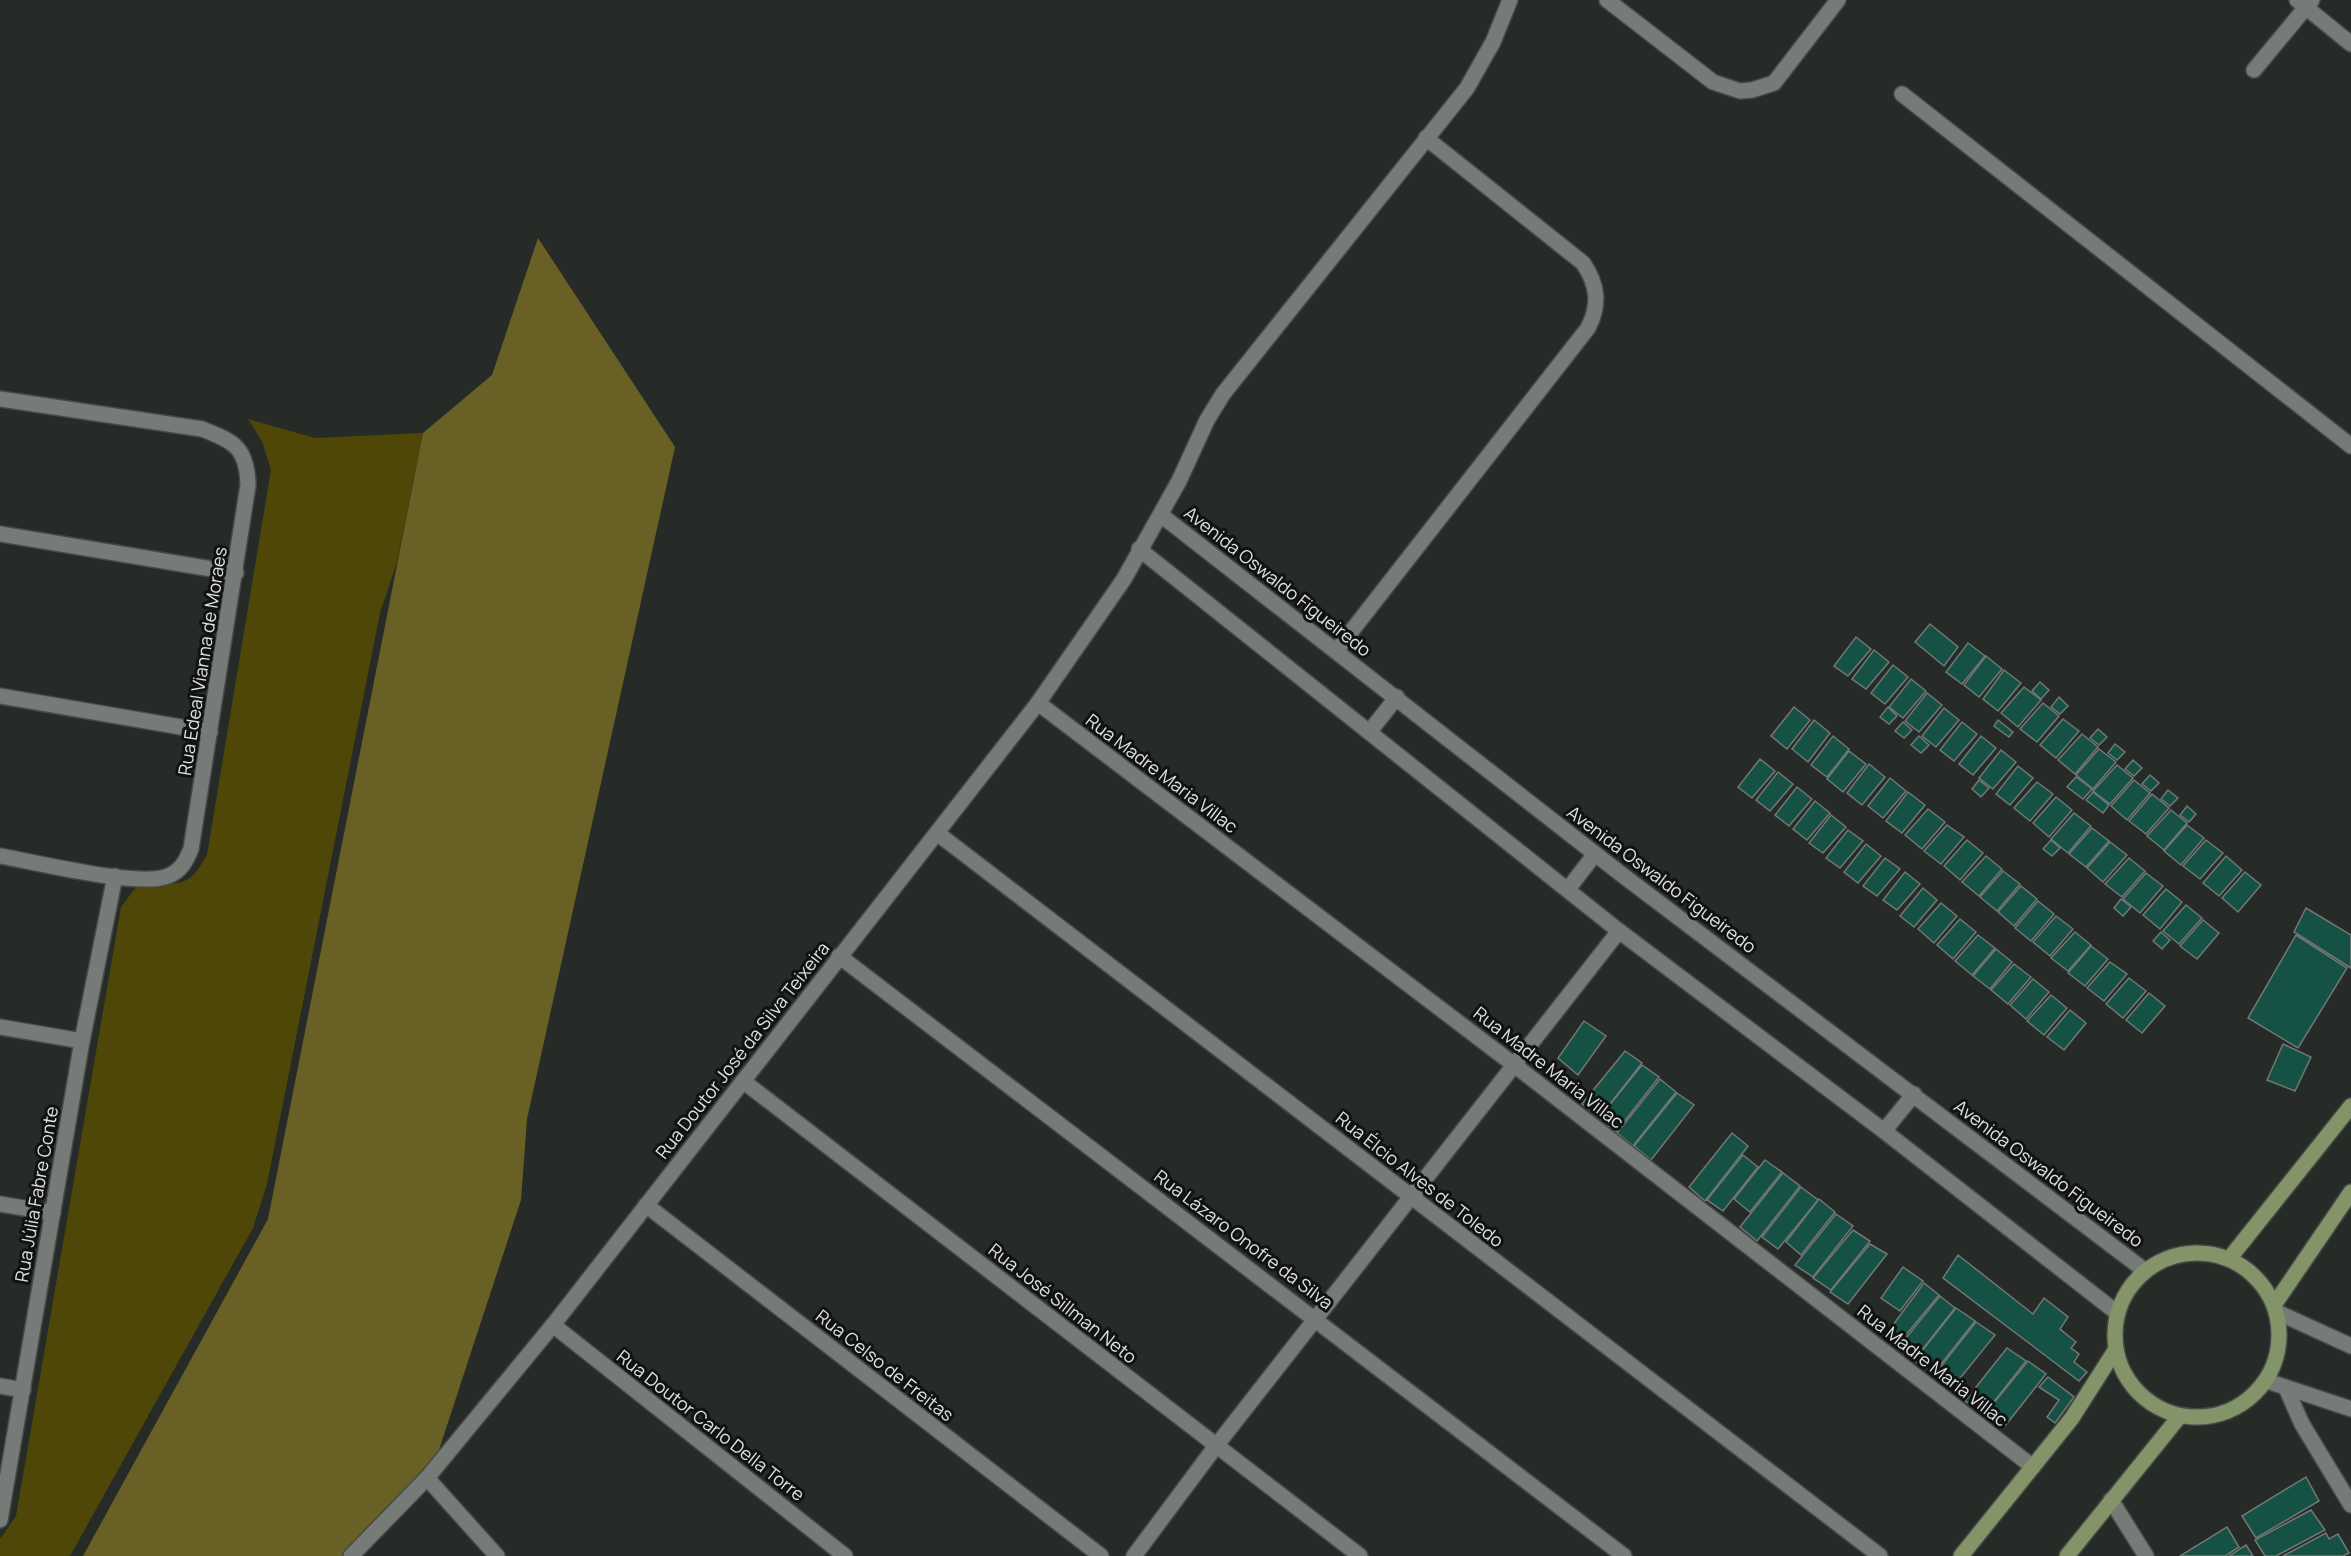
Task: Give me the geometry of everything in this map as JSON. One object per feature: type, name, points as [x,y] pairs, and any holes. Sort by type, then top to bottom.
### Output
[{"type":"main road","points":[[2229,1259],[2351,1106]]},
{"type":"main road","points":[[2276,1308],[2351,1192]]},
{"type":"main road","points":[[2186,1253],[2207,1253],[2229,1259],[2255,1280],[2276,1308],[2280,1347],[2267,1381],[2254,1396],[2238,1408],[2219,1416],[2199,1419],[2179,1418],[2141,1396],[2123,1371],[2116,1348],[2116,1312],[2127,1288],[2144,1270],[2163,1259],[2186,1253]]},
{"type":"main road","points":[[1961,1556],[2072,1418],[2116,1348]]},
{"type":"main road","points":[[2067,1556],[2179,1418]]},
{"type":"street","name":"Rua Doutor José da Silva Teixeira","points":[[351,1556],[427,1478],[553,1325],[1038,703],[1124,579],[1179,481],[1207,420],[1223,394],[1467,88],[1481,65],[1510,0]]},
{"type":"street","points":[[1607,0],[1713,82],[1740,91],[1752,90],[1774,82],[1838,0]]},
{"type":"street","points":[[2254,70],[2305,2],[2351,44]]},
{"type":"street","points":[[1902,94],[2351,446]]},
{"type":"street","points":[[1336,651],[1588,328],[1596,309],[1595,287],[1584,263],[1426,138]]},
{"type":"street","name":"Rua Edeal Vianna de Moraes","points":[[0,399],[202,429],[228,439],[243,453],[248,467],[248,485],[236,573],[191,849],[177,871],[166,877],[151,879],[115,876]]},
{"type":"street","name":"Avenida Oswaldo Figueiredo","points":[[1161,514],[1595,854],[2144,1270]]},
{"type":"street","points":[[0,534],[236,573]]},
{"type":"street","points":[[1139,549],[1619,931],[1884,1131],[2116,1312]]},
{"type":"street","points":[[0,696],[210,732]]},
{"type":"street","points":[[1370,731],[1396,697]]},
{"type":"street","name":"Rua Madre Maria Villac","points":[[1038,703],[1513,1064],[2033,1467]]},
{"type":"street","name":"Rua Élcio Alves de Toledo","points":[[937,832],[1880,1556]]},
{"type":"street","points":[[1568,889],[1595,854]]},
{"type":"street","points":[[0,856],[115,876]]},
{"type":"street","name":"Rua Júlia Fabre Conte","points":[[0,1520],[82,1041],[115,876]]},
{"type":"street","points":[[1134,1556],[1216,1446],[1619,931]]},
{"type":"street","name":"Rua Lázaro Onofre da Silva","points":[[839,956],[1317,1319],[1624,1556]]},
{"type":"street","points":[[0,1027],[82,1041]]},
{"type":"street","name":"Rua José Sillman Neto","points":[[742,1081],[1360,1556]]},
{"type":"street","points":[[1884,1131],[1914,1094]]},
{"type":"street","points":[[0,1204],[53,1213]]},
{"type":"street","name":"Rua Celso de Freitas","points":[[646,1205],[1101,1556]]},
{"type":"street","points":[[2276,1308],[2351,1346]]},
{"type":"street","name":"Rua Doutor Carlo Della Torre","points":[[553,1325],[845,1556]]},
{"type":"street","points":[[2267,1381],[2351,1409]]},
{"type":"street","points":[[0,1386],[23,1390]]},
{"type":"street","points":[[2286,1388],[2302,1424],[2351,1505]]},
{"type":"street","points":[[427,1478],[497,1556]]},
{"type":"street","points":[[2111,1500],[2146,1556]]},
{"type":"shaded area","points":[[538,238],[675,447],[527,1119],[521,1200],[435,1462],[346,1556],[83,1556],[268,1219],[423,433],[492,375]]},
{"type":"shaded area","points":[[248,419],[315,438],[423,433],[397,562],[380,613],[267,1184],[253,1228],[70,1556],[0,1556],[0,1539],[16,1516],[121,907],[136,887],[184,881],[192,876],[207,855],[271,470],[262,441]]},
{"type":"building","points":[[1930,624],[1958,647],[1944,666],[1915,642]]},
{"type":"building","points":[[1856,637],[1871,649],[1848,676],[1834,666]]},
{"type":"building","points":[[1968,643],[1985,656],[1962,684],[1946,672]]},
{"type":"building","points":[[1874,650],[1889,662],[1866,689],[1852,679]]},
{"type":"building","points":[[1986,656],[2002,669],[1979,697],[1964,685]]},
{"type":"building","points":[[1893,665],[1908,677],[1885,704],[1871,693]]},
{"type":"building","points":[[2004,670],[2021,683],[1998,711],[1983,699]]},
{"type":"building","points":[[1911,679],[1926,691],[1903,718],[1889,707]]},
{"type":"building","points":[[2040,682],[2049,690],[2041,699],[2032,691]]},
{"type":"building","points":[[2024,687],[2041,700],[2018,727],[2001,713]]},
{"type":"building","points":[[1927,693],[1942,705],[1919,732],[1905,721]]},
{"type":"building","points":[[2059,697],[2068,706],[2060,714],[2051,707]]},
{"type":"building","points":[[2043,703],[2059,716],[2037,742],[2020,729]]},
{"type":"building","points":[[1794,707],[1810,720],[1787,749],[1771,736]]},
{"type":"building","points":[[1888,707],[1897,716],[1889,724],[1880,717]]},
{"type":"building","points":[[1944,708],[1959,720],[1936,747],[1922,736]]},
{"type":"building","points":[[2063,719],[2079,731],[2056,758],[2040,745]]},
{"type":"building","points":[[1814,720],[1830,733],[1808,762],[1792,749]]},
{"type":"building","points":[[1998,720],[2013,732],[2009,737],[1994,726]]},
{"type":"building","points":[[1903,722],[1912,730],[1904,738],[1895,731]]},
{"type":"building","points":[[1962,722],[1977,734],[1954,761],[1940,750]]},
{"type":"building","points":[[2098,729],[2107,737],[2099,745],[2090,738]]},
{"type":"building","points":[[2082,734],[2098,747],[2075,774],[2058,760]]},
{"type":"building","points":[[1833,736],[1849,749],[1827,777],[1811,765]]},
{"type":"building","points":[[1919,736],[1929,745],[1921,753],[1911,745]]},
{"type":"building","points":[[1981,736],[1996,748],[1973,775],[1959,764]]},
{"type":"building","points":[[2115,744],[2125,752],[2117,760],[2108,753]]},
{"type":"building","points":[[2099,749],[2116,762],[2093,789],[2076,775]]},
{"type":"building","points":[[2001,750],[2016,762],[1993,789],[1979,778]]},
{"type":"building","points":[[1849,751],[1866,764],[1843,792],[1827,779]]},
{"type":"building","points":[[1760,759],[1775,771],[1752,798],[1738,787]]},
{"type":"building","points":[[2133,760],[2142,768],[2134,776],[2125,769]]},
{"type":"building","points":[[1869,764],[1885,777],[1862,805],[1847,793]]},
{"type":"building","points":[[2117,765],[2133,778],[2110,804],[2093,791]]},
{"type":"building","points":[[2018,766],[2033,778],[2010,805],[1996,794]]},
{"type":"building","points":[[1778,772],[1793,784],[1770,811],[1756,800]]},
{"type":"building","points":[[2150,775],[2159,783],[2151,791],[2142,784]]},
{"type":"building","points":[[2076,777],[2092,789],[2083,799],[2067,787]]},
{"type":"building","points":[[1890,778],[1906,791],[1883,818],[1868,806]]},
{"type":"building","points":[[1979,780],[1989,788],[1981,797],[1972,789]]},
{"type":"building","points":[[2134,780],[2150,793],[2127,820],[2111,806]]},
{"type":"building","points":[[2037,782],[2053,794],[2030,821],[2014,808]]},
{"type":"building","points":[[1797,787],[1812,799],[1789,826],[1775,815]]},
{"type":"building","points":[[2168,790],[2178,798],[2170,806],[2161,799]]},
{"type":"building","points":[[1908,792],[1925,805],[1902,833],[1886,821]]},
{"type":"building","points":[[2093,792],[2109,805],[2103,813],[2086,800]]},
{"type":"building","points":[[2152,794],[2169,808],[2146,834],[2129,821]]},
{"type":"building","points":[[2056,797],[2072,810],[2049,837],[2033,823]]},
{"type":"building","points":[[1815,801],[1830,813],[1807,840],[1793,829]]},
{"type":"building","points":[[2187,806],[2196,814],[2189,822],[2180,815]]},
{"type":"building","points":[[1928,809],[1945,822],[1922,849],[1905,835]]},
{"type":"building","points":[[2171,810],[2187,823],[2164,850],[2147,836]]},
{"type":"building","points":[[2074,813],[2091,826],[2068,853],[2051,839]]},
{"type":"building","points":[[1831,815],[1846,827],[1823,853],[1809,843]]},
{"type":"building","points":[[1947,825],[1964,837],[1941,864],[1924,851]]},
{"type":"building","points":[[2187,825],[2204,838],[2181,865],[2164,851]]},
{"type":"building","points":[[2092,828],[2109,841],[2086,867],[2069,854]]},
{"type":"building","points":[[1848,830],[1863,841],[1840,868],[1826,858]]},
{"type":"building","points":[[1967,840],[1983,853],[1960,880],[1944,866]]},
{"type":"building","points":[[2051,840],[2060,848],[2052,856],[2043,849]]},
{"type":"building","points":[[2206,840],[2223,853],[2200,879],[2183,866]]},
{"type":"building","points":[[2110,842],[2127,855],[2103,882],[2087,868]]},
{"type":"building","points":[[1866,844],[1881,856],[1858,883],[1844,872]]},
{"type":"building","points":[[1986,856],[2002,869],[1979,896],[1962,882]]},
{"type":"building","points":[[2226,856],[2242,870],[2219,896],[2203,883]]},
{"type":"building","points":[[1885,858],[1900,869],[1877,896],[1863,886]]},
{"type":"building","points":[[2129,858],[2145,871],[2122,897],[2105,884]]},
{"type":"building","points":[[2003,871],[2020,884],[1997,911],[1980,897]]},
{"type":"building","points":[[1905,872],[1920,884],[1897,910],[1883,900]]},
{"type":"building","points":[[2245,872],[2261,885],[2238,912],[2222,898]]},
{"type":"building","points":[[2146,873],[2163,886],[2140,913],[2123,899]]},
{"type":"building","points":[[2021,886],[2037,899],[2014,926],[1998,912]]},
{"type":"building","points":[[1923,888],[1937,900],[1914,927],[1900,916]]},
{"type":"building","points":[[2166,889],[2182,902],[2160,929],[2143,915]]},
{"type":"building","points":[[2121,899],[2131,907],[2123,916],[2114,908]]},
{"type":"building","points":[[2038,901],[2054,914],[2031,941],[2015,928]]},
{"type":"building","points":[[1941,903],[1957,916],[1934,943],[1918,929]]},
{"type":"building","points":[[2186,905],[2202,918],[2179,944],[2163,931]]},
{"type":"building","points":[[2306,908],[2351,935],[2351,968],[2294,932]]},
{"type":"building","points":[[2056,916],[2073,929],[2050,956],[2033,942]]},
{"type":"building","points":[[1960,919],[1976,932],[1953,959],[1937,945]]},
{"type":"building","points":[[2203,920],[2219,933],[2197,959],[2180,946]]},
{"type":"building","points":[[2075,932],[2091,945],[2068,971],[2051,958]]},
{"type":"building","points":[[2161,932],[2170,940],[2162,949],[2153,941]]},
{"type":"building","points":[[1978,935],[1995,948],[1972,975],[1955,961]]},
{"type":"building","points":[[2296,935],[2347,968],[2298,1048],[2248,1018]]},
{"type":"building","points":[[2091,946],[2108,959],[2085,986],[2068,973]]},
{"type":"building","points":[[1996,949],[2012,962],[1990,989],[1973,976]]},
{"type":"building","points":[[2110,962],[2127,974],[2104,1001],[2087,988]]},
{"type":"building","points":[[2014,964],[2031,977],[2008,1004],[1991,990]]},
{"type":"building","points":[[2129,978],[2146,991],[2123,1018],[2106,1004]]},
{"type":"building","points":[[2033,979],[2049,992],[2026,1019],[2010,1005]]},
{"type":"building","points":[[2149,993],[2165,1006],[2142,1033],[2126,1020]]},
{"type":"building","points":[[2051,995],[2067,1008],[2044,1035],[2027,1021]]},
{"type":"building","points":[[2070,1010],[2086,1023],[2064,1050],[2047,1037]]},
{"type":"building","points":[[1584,1021],[1606,1036],[1578,1075],[1558,1058]]},
{"type":"building","points":[[2283,1044],[2311,1057],[2295,1091],[2267,1080]]},
{"type":"building","points":[[1625,1051],[1642,1063],[1599,1118],[1582,1104]]},
{"type":"building","points":[[1642,1065],[1659,1077],[1616,1132],[1599,1118]]},
{"type":"building","points":[[1660,1079],[1676,1092],[1633,1146],[1617,1133]]},
{"type":"building","points":[[1677,1093],[1694,1105],[1651,1160],[1634,1146]]},
{"type":"building","points":[[1732,1133],[1748,1146],[1705,1201],[1689,1187]]},
{"type":"building","points":[[1743,1155],[1758,1167],[1723,1211],[1707,1200]]},
{"type":"building","points":[[1765,1160],[1782,1172],[1750,1212],[1734,1199]]},
{"type":"building","points":[[1783,1173],[1800,1186],[1757,1241],[1740,1227]]},
{"type":"building","points":[[1801,1187],[1818,1200],[1778,1249],[1762,1237]]},
{"type":"building","points":[[1819,1199],[1835,1212],[1801,1255],[1786,1242]]},
{"type":"building","points":[[1836,1214],[1853,1226],[1813,1277],[1795,1265]]},
{"type":"building","points":[[1853,1230],[1870,1241],[1831,1290],[1813,1278]]},
{"type":"building","points":[[1870,1244],[1887,1254],[1848,1304],[1830,1292]]},
{"type":"building","points":[[1958,1255],[2033,1314],[2044,1298],[2068,1317],[2060,1329],[2076,1342],[2071,1348],[2079,1354],[2074,1362],[2087,1372],[2079,1381],[1943,1278]]},
{"type":"building","points":[[1903,1267],[1923,1281],[1900,1311],[1881,1298]]},
{"type":"building","points":[[1924,1283],[1939,1295],[1900,1342],[1887,1333]]},
{"type":"building","points":[[1940,1296],[1955,1308],[1914,1360],[1897,1349]]},
{"type":"building","points":[[1956,1308],[1975,1321],[1934,1373],[1914,1361]]},
{"type":"building","points":[[1976,1322],[1995,1335],[1953,1387],[1934,1375]]},
{"type":"building","points":[[2007,1348],[2026,1361],[1985,1413],[1965,1401]]},
{"type":"building","points":[[2028,1361],[2046,1374],[2005,1426],[1985,1414]]},
{"type":"building","points":[[2048,1377],[2074,1397],[2055,1423],[2047,1417],[2059,1400],[2039,1387]]},
{"type":"building","points":[[2306,1477],[2319,1501],[2256,1538],[2242,1516]]},
{"type":"building","points":[[2311,1510],[2325,1530],[2276,1556],[2265,1556],[2255,1540]]},
{"type":"building","points":[[2227,1527],[2239,1547],[2225,1556],[2180,1556]]},
{"type":"building","points":[[2326,1533],[2329,1539],[2338,1534],[2349,1553],[2343,1556],[2283,1556]]},
{"type":"building","points":[[2246,1545],[2253,1556],[2229,1556]]}]
